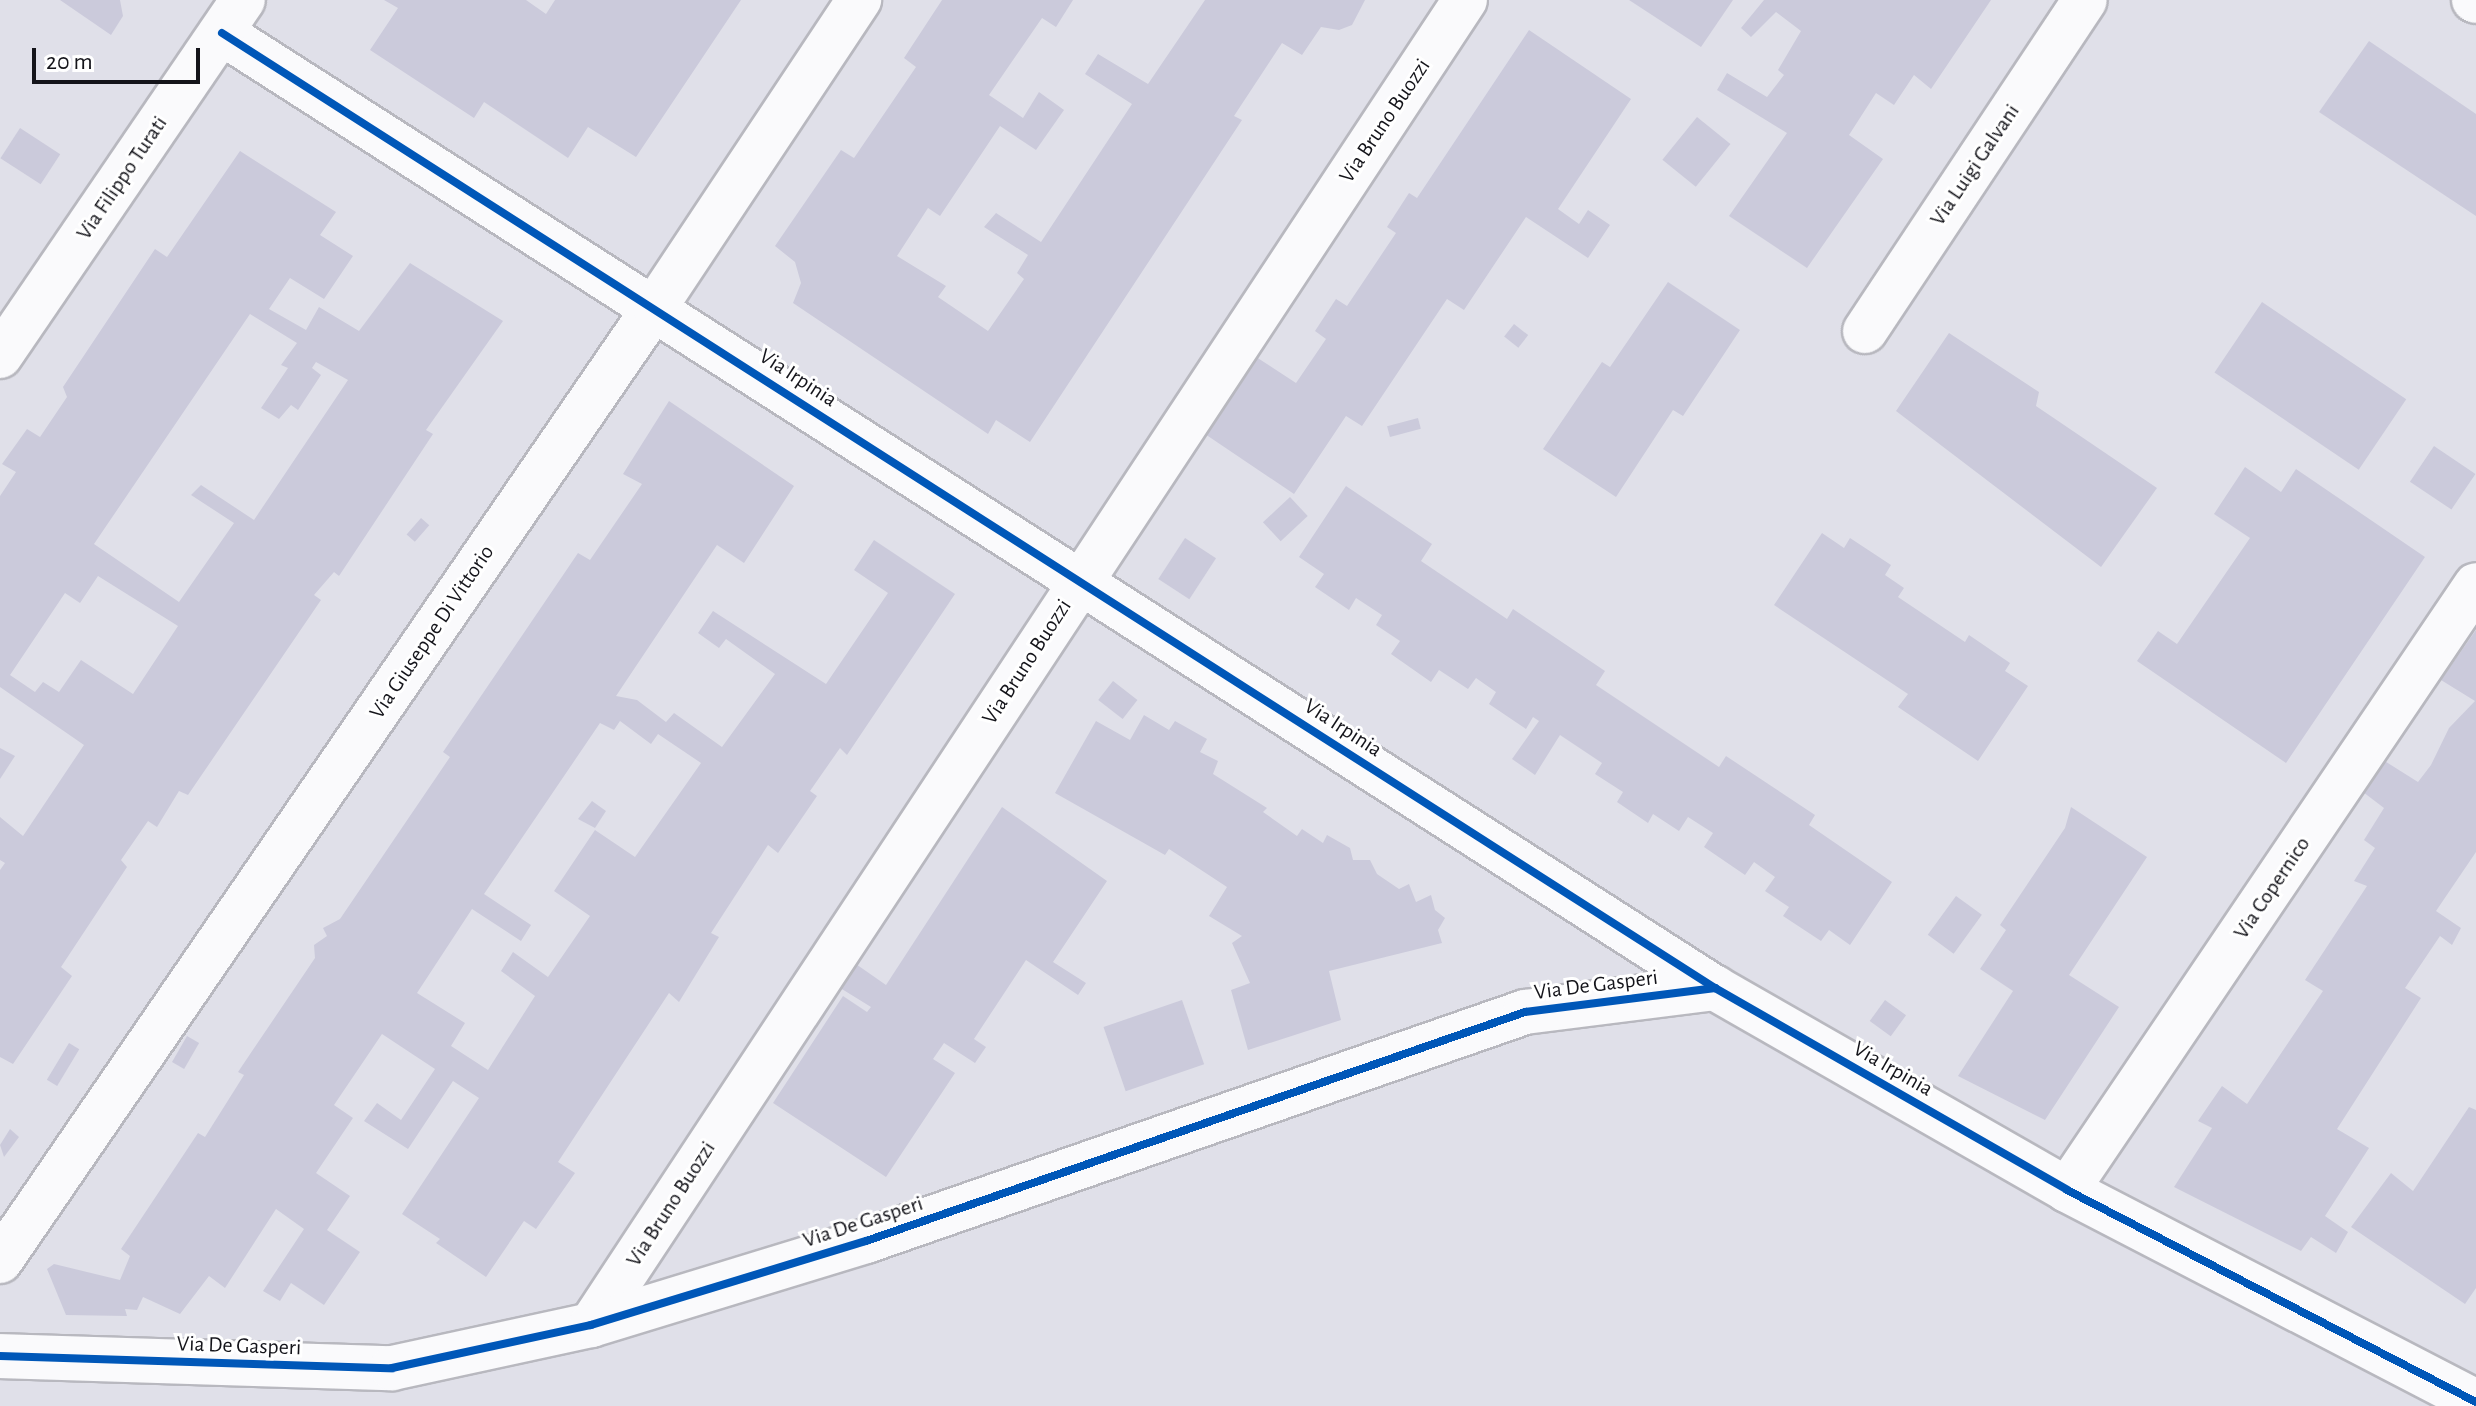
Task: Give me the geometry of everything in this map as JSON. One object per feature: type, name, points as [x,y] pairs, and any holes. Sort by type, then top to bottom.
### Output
[{"type":"street","name":"Via Giuseppe Di Vittorio","points":[[0,1261],[655,307],[859,0]]},
{"type":"street","name":"Via Bruno Buozzi","points":[[591,1325],[1465,0]]},
{"type":"street","name":"Via Luigi Galvani","points":[[1865,331],[2085,0]]},
{"type":"street","name":"Via Irpinia","points":[[232,16],[655,307],[1715,988],[2067,1190],[2476,1402]]},
{"type":"street","name":"Via Filippo Turati","points":[[0,356],[232,16]]},
{"type":"street","name":"Via Copernico","points":[[2067,1190],[2476,585]]},
{"type":"street","name":"Via De Gasperi","points":[[0,1356],[392,1368],[591,1325],[866,1241],[1525,1012],[1715,988]]},
{"type":"building","points":[[60,0],[120,0],[123,16],[111,35]]},
{"type":"building","points":[[384,0],[526,0],[546,14],[555,0],[741,0],[636,157],[588,127],[568,158],[484,102],[474,118],[370,50],[398,8]]},
{"type":"building","points":[[942,0],[1073,0],[1056,27],[1042,18],[989,95],[1023,118],[1039,92],[1064,110],[1036,150],[1000,126],[940,216],[928,208],[897,256],[946,286],[938,297],[988,331],[1024,279],[1017,273],[1028,255],[984,227],[996,213],[1041,242],[1132,104],[1085,74],[1098,54],[1148,84],[1205,0],[1365,0],[1352,25],[1339,30],[1321,27],[1302,55],[1282,43],[1234,116],[1242,120],[1030,442],[996,420],[988,434],[793,303],[801,283],[795,262],[775,246],[841,150],[854,158],[916,67],[904,58]]},
{"type":"building","points":[[1629,0],[1733,0],[1701,47]]},
{"type":"building","points":[[1764,0],[1991,0],[1931,89],[1914,75],[1894,105],[1876,93],[1849,135],[1883,159],[1807,268],[1729,216],[1787,133],[1717,90],[1727,73],[1767,97],[1784,75],[1778,70],[1801,31],[1776,12],[1751,37],[1741,28]]},
{"type":"building","points":[[1529,30],[1631,99],[1558,209],[1579,224],[1588,210],[1610,225],[1588,258],[1526,217],[1464,310],[1447,299],[1362,426],[1346,416],[1294,494],[1202,432],[1253,355],[1296,383],[1326,339],[1315,331],[1336,299],[1347,306],[1396,233],[1387,227],[1409,193],[1417,198]]},
{"type":"building","points":[[2369,41],[2476,114],[2476,216],[2319,112]]},
{"type":"building","points":[[1697,117],[1730,144],[1696,187],[1662,160]]},
{"type":"building","points":[[20,128],[60,154],[41,184],[0,158]]},
{"type":"building","points":[[240,151],[336,212],[320,235],[353,256],[324,299],[290,278],[269,309],[306,330],[319,307],[359,331],[410,263],[503,321],[426,430],[433,434],[339,576],[334,572],[314,595],[321,600],[188,795],[179,791],[157,827],[148,821],[121,860],[127,867],[61,967],[72,976],[13,1064],[0,1057],[0,870],[5,863],[0,860],[0,817],[23,836],[84,745],[0,687],[0,496],[16,472],[2,464],[27,429],[40,437],[67,397],[63,387],[155,249],[167,257]],"holes":[[[250,314],[297,343],[281,365],[288,368],[261,408],[279,419],[291,405],[298,410],[321,375],[312,368],[316,362],[348,380],[254,520],[201,485],[191,495],[234,523],[179,602],[94,544]],[[98,576],[178,626],[133,694],[81,660],[59,692],[43,682],[35,692],[10,675],[65,593],[80,603]]]},
{"type":"building","points":[[1668,282],[1740,330],[1683,416],[1673,410],[1616,497],[1543,449],[1602,362],[1610,367]]},
{"type":"building","points":[[2262,302],[2406,399],[2359,470],[2214,372]]},
{"type":"building","points":[[1514,324],[1528,335],[1518,348],[1504,337]]},
{"type":"building","points":[[1949,333],[2039,392],[2036,406],[2157,488],[2101,567],[1896,411]]},
{"type":"building","points":[[669,401],[794,486],[744,563],[717,545],[616,696],[637,700],[666,722],[674,713],[722,747],[775,674],[726,639],[719,648],[698,633],[713,611],[826,684],[888,593],[854,570],[874,540],[955,594],[847,755],[840,748],[810,791],[817,796],[778,853],[768,845],[711,933],[719,937],[679,1002],[669,993],[558,1162],[575,1173],[536,1229],[524,1221],[486,1277],[436,1243],[440,1239],[402,1214],[479,1098],[453,1081],[408,1149],[364,1121],[377,1103],[401,1120],[435,1069],[382,1034],[334,1105],[353,1118],[316,1173],[350,1196],[327,1230],[360,1252],[324,1305],[291,1283],[280,1301],[263,1291],[304,1229],[276,1209],[225,1288],[209,1276],[180,1314],[143,1297],[137,1310],[125,1309],[127,1316],[66,1315],[47,1269],[54,1264],[120,1280],[130,1256],[121,1249],[198,1133],[205,1137],[244,1075],[238,1072],[315,958],[314,945],[327,936],[323,928],[340,919],[450,757],[443,752],[578,553],[590,560],[642,484],[623,474]],"holes":[[[620,721],[651,744],[658,734],[701,763],[635,857],[595,830],[554,891],[590,916],[548,977],[513,952],[501,971],[535,996],[488,1070],[451,1046],[465,1023],[417,993],[472,909],[521,941],[531,925],[484,894],[600,723],[614,730]]]},
{"type":"building","points":[[1418,418],[1421,429],[1390,437],[1387,426]]},
{"type":"building","points":[[2434,446],[2475,474],[2451,510],[2410,482]]},
{"type":"building","points":[[2245,467],[2281,492],[2296,469],[2425,557],[2286,763],[2137,661],[2158,631],[2177,644],[2250,538],[2214,514]]},
{"type":"building","points":[[1346,486],[1432,544],[1421,561],[1507,619],[1513,609],[1605,671],[1596,685],[1719,767],[1726,756],[1815,815],[1809,825],[1892,882],[1850,945],[1829,930],[1821,941],[1783,916],[1789,907],[1765,891],[1775,877],[1754,862],[1745,875],[1704,847],[1713,833],[1688,817],[1679,831],[1653,814],[1648,823],[1617,802],[1623,792],[1595,774],[1602,763],[1560,735],[1535,775],[1512,759],[1539,721],[1533,717],[1526,729],[1489,704],[1496,692],[1476,678],[1468,689],[1439,670],[1431,682],[1391,654],[1400,641],[1376,625],[1382,615],[1356,598],[1349,610],[1315,587],[1324,574],[1299,557]]},
{"type":"building","points":[[1290,497],[1308,516],[1281,541],[1263,522]]},
{"type":"building","points":[[421,518],[429,525],[415,542],[407,535]]},
{"type":"building","points":[[1822,533],[1844,548],[1850,538],[1891,565],[1885,575],[1904,588],[1898,597],[1965,642],[1969,635],[2010,663],[2005,671],[2028,686],[1978,761],[1898,707],[1908,694],[1774,605]]},
{"type":"building","points":[[1185,538],[1216,558],[1189,599],[1158,579]]},
{"type":"building","points":[[2476,630],[2476,852],[2436,911],[2461,928],[2452,945],[2440,936],[2405,988],[2421,998],[2337,1129],[2369,1148],[2325,1216],[2348,1232],[2336,1253],[2311,1237],[2301,1251],[2174,1187],[2212,1128],[2198,1121],[2222,1086],[2247,1104],[2323,991],[2305,980],[2367,886],[2354,881],[2375,848],[2364,840],[2384,808],[2363,792],[2383,760],[2418,782],[2431,765],[2449,728],[2475,701],[2441,680]]},
{"type":"building","points":[[1113,681],[1137,700],[1123,719],[1098,700]]},
{"type":"building","points":[[1144,715],[1169,730],[1175,721],[1207,739],[1200,752],[1218,761],[1213,774],[1267,808],[1263,812],[1297,836],[1302,829],[1323,843],[1327,835],[1350,848],[1353,860],[1370,860],[1377,874],[1399,889],[1409,884],[1416,902],[1431,895],[1435,910],[1445,918],[1438,930],[1442,943],[1329,971],[1341,1020],[1248,1050],[1231,990],[1250,983],[1232,943],[1242,936],[1209,916],[1227,887],[1169,849],[1165,855],[1055,793],[1096,721],[1130,740]]},
{"type":"building","points":[[0,748],[15,756],[0,779]]},
{"type":"building","points":[[592,801],[606,811],[595,828],[578,819]]},
{"type":"building","points":[[1002,807],[1107,881],[1053,962],[1086,983],[1078,995],[1026,960],[974,1039],[986,1047],[975,1063],[944,1043],[933,1059],[955,1073],[886,1177],[773,1103],[843,996],[867,1012],[871,1007],[837,986],[853,962],[886,985]]},
{"type":"building","points":[[2071,807],[2147,857],[2069,975],[2119,1007],[2045,1120],[1958,1076],[2013,991],[1980,969],[2006,930],[2000,925],[2065,828]]},
{"type":"building","points":[[1956,896],[1982,915],[1954,954],[1928,935]]},
{"type":"building","points":[[1182,1000],[1204,1064],[1126,1091],[1104,1027]]},
{"type":"building","points":[[1885,1000],[1906,1015],[1891,1036],[1870,1021]]},
{"type":"building","points":[[187,1036],[199,1043],[184,1069],[172,1062]]},
{"type":"building","points":[[69,1043],[79,1049],[57,1086],[47,1080]]},
{"type":"building","points":[[2469,1107],[2476,1110],[2476,1288],[2465,1304],[2351,1227],[2391,1173],[2413,1191]]},
{"type":"building","points":[[10,1129],[19,1137],[4,1157],[0,1145]]},
{"type":"cycle path","points":[[222,33],[1715,988],[2067,1190],[2476,1402]]},
{"type":"cycle path","points":[[0,1356],[392,1368],[591,1325],[866,1241],[1525,1012],[1715,988]]}]
